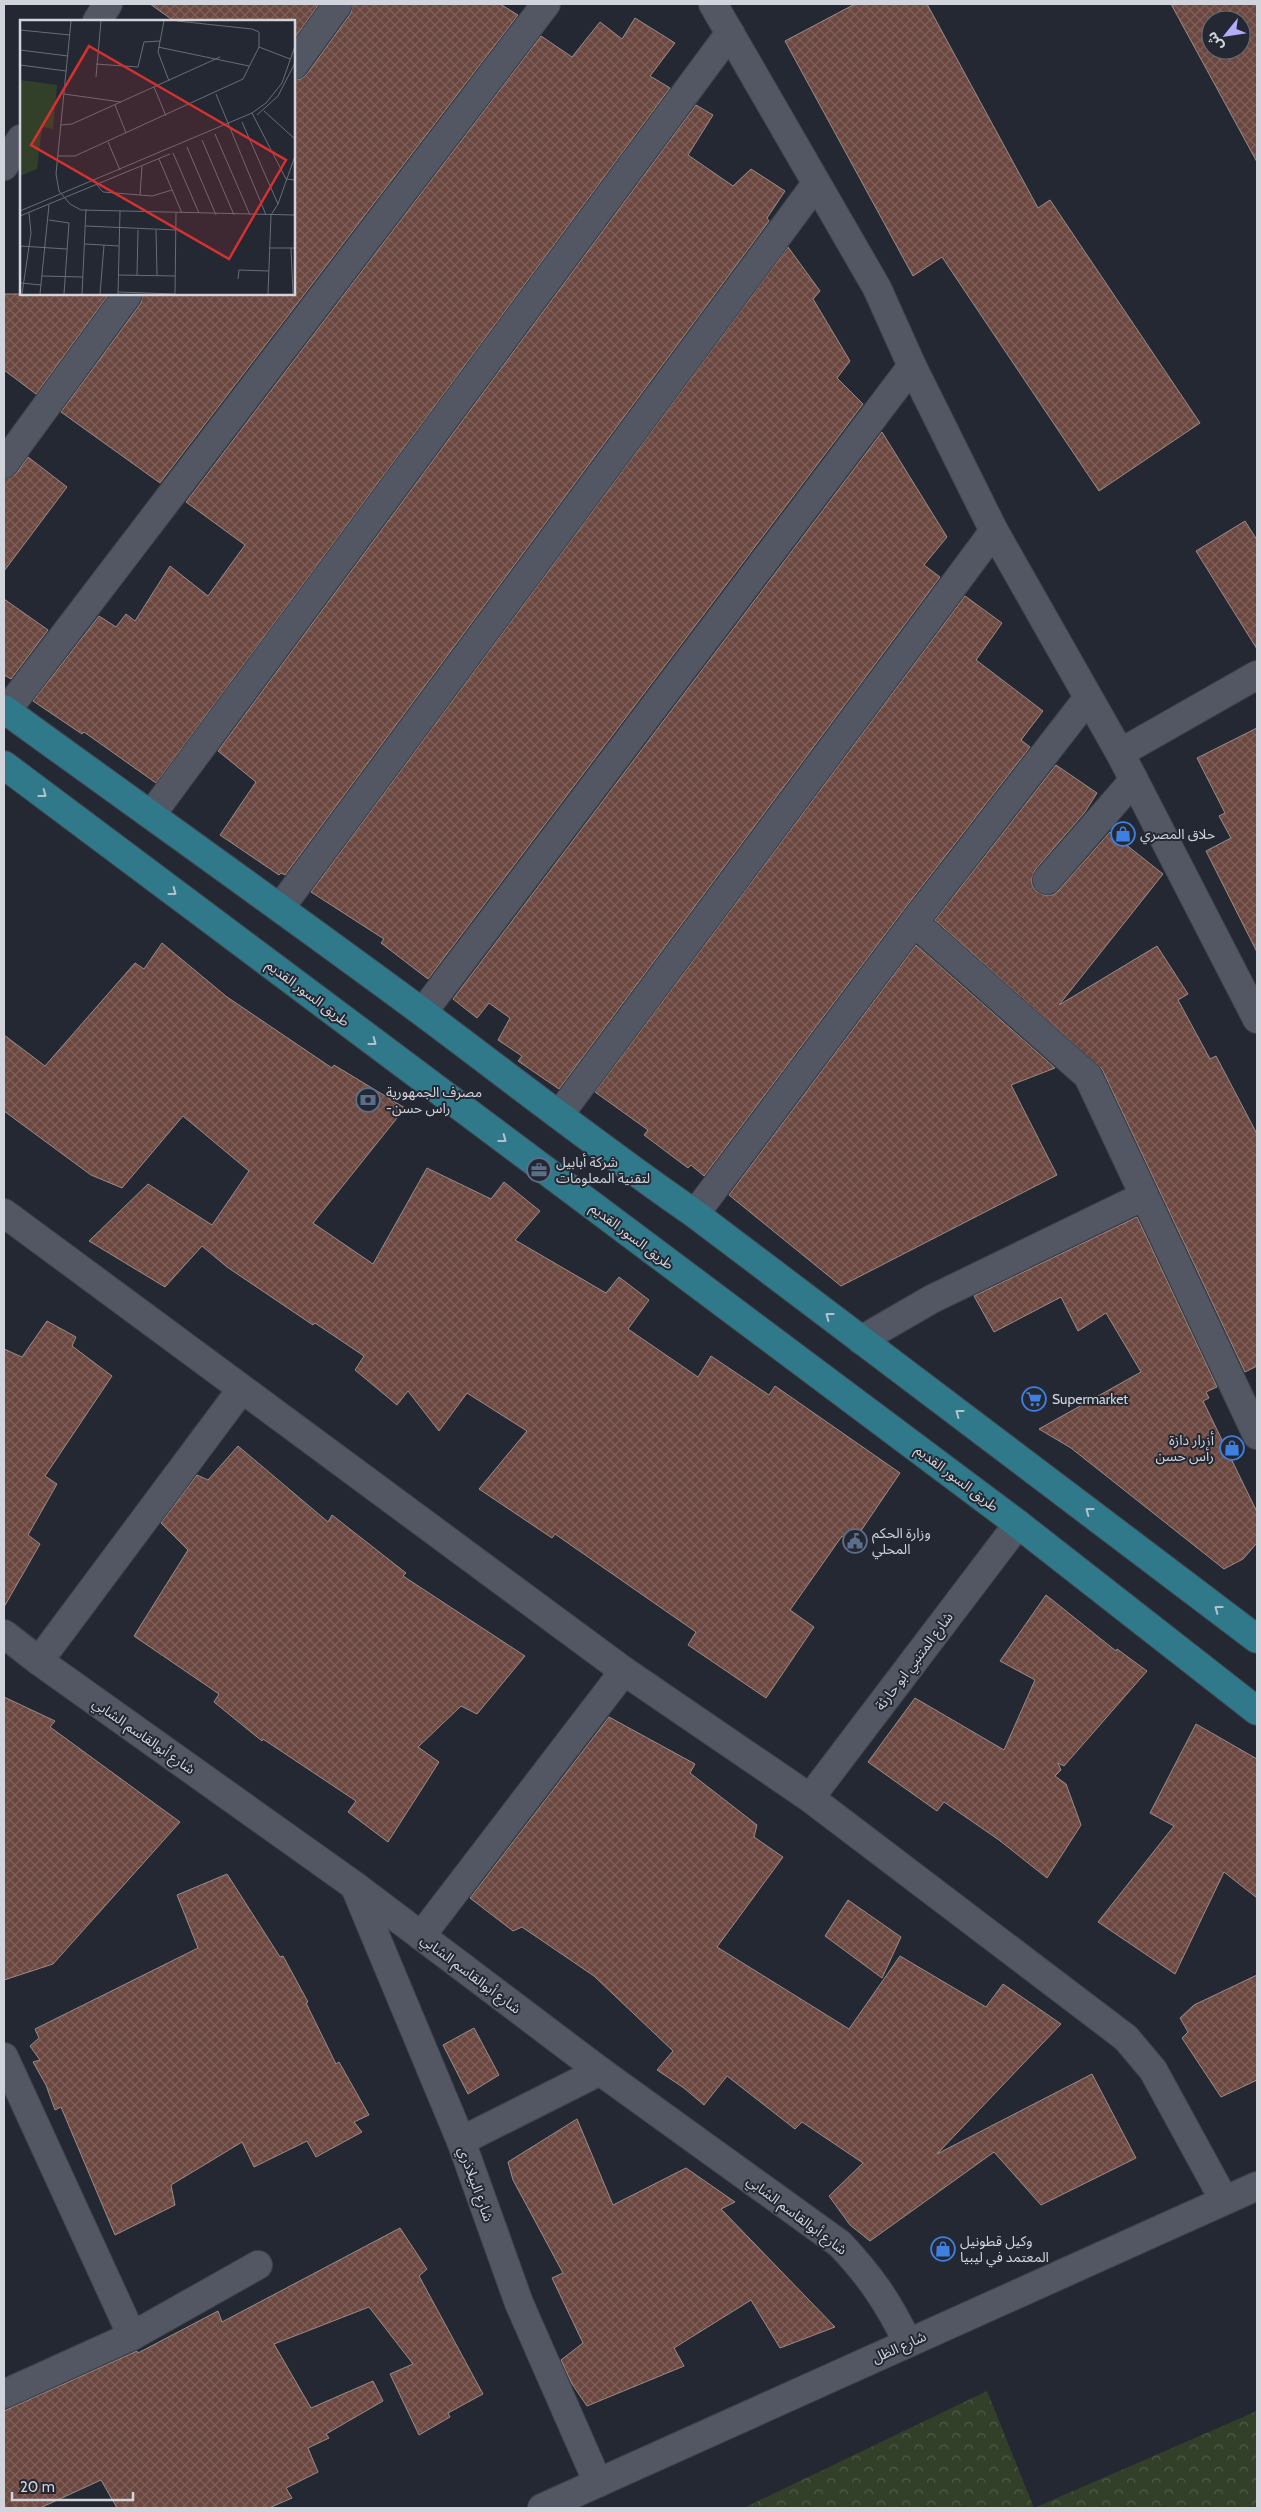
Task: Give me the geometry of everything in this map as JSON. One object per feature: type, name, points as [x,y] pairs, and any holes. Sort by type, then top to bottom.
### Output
[{"type":"main road","points":[[5,712],[423,1012],[624,1165],[695,1214],[1257,1638]]},
{"type":"main road","name":"طريق السور القديم","points":[[4,765],[1018,1524],[1257,1711]]},
{"type":"street","points":[[98,20],[108,4]]},
{"type":"street","points":[[295,64],[338,4]]},
{"type":"street","points":[[5,712],[546,4]]},
{"type":"street","points":[[713,4],[877,288],[912,366],[994,531],[1120,753],[1257,1019]]},
{"type":"street","points":[[151,815],[730,33]]},
{"type":"street","points":[[4,166],[20,141]]},
{"type":"street","points":[[280,908],[816,184]]},
{"type":"street","points":[[4,464],[127,295]]},
{"type":"street","points":[[423,1012],[912,366]]},
{"type":"street","points":[[559,1115],[994,531]]},
{"type":"street","points":[[1120,753],[1257,675]]},
{"type":"street","points":[[695,1214],[914,922],[1088,698]]},
{"type":"street","points":[[1047,880],[1134,780]]},
{"type":"street","points":[[914,922],[1088,1076],[1257,1435]]},
{"type":"street","points":[[861,1340],[932,1299],[1144,1196]]},
{"type":"street","points":[[4,1213],[241,1390],[624,1671],[810,1798],[1126,2038],[1153,2070],[1224,2200]]},
{"type":"street","points":[[38,1661],[241,1390]]},
{"type":"street","name":"شارع المتنبي ابو حارثة","points":[[810,1798],[1018,1524]]},
{"type":"street","name":"شارع أبوالقاسم الشابي","points":[[4,1634],[38,1661],[355,1886],[600,2071],[840,2244],[868,2273],[890,2307],[908,2343]]},
{"type":"street","points":[[421,1936],[624,1671]]},
{"type":"street","name":"شارع البيلاذري","points":[[355,1886],[461,2141],[519,2303],[598,2483]]},
{"type":"street","points":[[4,2056],[132,2336]]},
{"type":"street","points":[[461,2141],[600,2071]]},
{"type":"street","name":"شارع الظل","points":[[542,2508],[1257,2186]]},
{"type":"street","points":[[4,2394],[132,2336],[258,2265]]},
{"type":"green space","points":[[987,2391],[1034,2508],[744,2508]]},
{"type":"green space","points":[[1257,2411],[1257,2508],[1034,2508]]},
{"type":"building","points":[[150,4],[319,4],[295,38],[295,20],[173,20]]},
{"type":"building","points":[[353,4],[500,4],[518,15],[160,483],[61,412],[141,303],[143,295],[295,295],[295,80],[301,79],[307,74],[351,13]]},
{"type":"building","points":[[855,4],[927,4],[1038,208],[1050,200],[1200,423],[1099,491],[942,257],[913,276],[785,41]]},
{"type":"building","points":[[1171,4],[1257,4],[1257,162],[1201,60],[1251,60],[1251,10],[1201,10],[1201,59]]},
{"type":"building","points":[[635,18],[675,43],[650,76],[670,88],[156,783],[84,732],[82,734],[33,701],[99,616],[116,627],[126,614],[135,621],[170,566],[208,596],[245,545],[186,502],[541,36],[572,57],[600,22],[622,39]]},
{"type":"building","points":[[696,105],[713,115],[688,155],[733,186],[751,169],[785,191],[767,218],[769,221],[285,875],[281,873],[279,875],[220,835],[256,782],[218,751]]},
{"type":"building","points":[[788,247],[820,291],[813,299],[850,361],[837,378],[863,404],[428,979],[381,943],[384,939],[311,892]]},
{"type":"building","points":[[4,294],[108,295],[36,394],[4,370]]},
{"type":"building","points":[[882,432],[947,537],[924,565],[940,577],[559,1089],[518,1061],[522,1056],[498,1040],[510,1018],[489,1003],[477,1018],[453,999]]},
{"type":"building","points":[[28,457],[67,487],[4,571],[4,479],[16,474]]},
{"type":"building","points":[[1245,521],[1257,540],[1257,649],[1196,551]]},
{"type":"building","points":[[965,596],[1002,623],[976,660],[1043,711],[1021,740],[1030,747],[902,912],[704,1176],[691,1165],[688,1168],[644,1135],[648,1130],[595,1092]]},
{"type":"building","points":[[4,599],[48,630],[11,679],[4,675]]},
{"type":"building","points":[[1257,728],[1257,952],[1206,851],[1231,838],[1219,816],[1225,813],[1197,758]]},
{"type":"building","points":[[1056,765],[1097,793],[1085,812],[1035,870],[1032,885],[1036,891],[1044,895],[1053,895],[1110,832],[1163,874],[1059,1005],[1157,946],[1188,994],[1178,1000],[1210,1059],[1216,1056],[1257,1134],[1257,1366],[1245,1372],[1102,1069],[935,920]]},
{"type":"building","points":[[162,943],[227,997],[332,1068],[334,1065],[405,1108],[313,1223],[373,1264],[427,1168],[491,1199],[504,1182],[540,1211],[515,1240],[606,1293],[619,1277],[649,1300],[628,1329],[698,1377],[711,1356],[769,1395],[775,1386],[900,1473],[854,1541],[842,1536],[790,1610],[814,1627],[766,1698],[688,1645],[696,1632],[555,1534],[552,1538],[479,1489],[527,1431],[467,1393],[439,1431],[408,1391],[397,1405],[355,1370],[364,1356],[315,1323],[313,1325],[227,1267],[202,1246],[165,1287],[89,1241],[148,1184],[212,1225],[249,1171],[183,1116],[122,1188],[91,1175],[4,1111],[4,1035],[45,1066],[135,963],[144,969]]},
{"type":"building","points":[[916,945],[1055,1068],[1011,1085],[1057,1175],[841,1286],[729,1195]]},
{"type":"building","points":[[1137,1217],[1217,1387],[1206,1392],[1209,1398],[1203,1401],[1257,1512],[1257,1543],[1243,1559],[1224,1569],[1071,1448],[1039,1429],[1141,1372],[1106,1313],[1078,1331],[1061,1297],[994,1332],[974,1296]]},
{"type":"building","points":[[47,1321],[76,1337],[72,1346],[112,1376],[45,1476],[57,1484],[28,1535],[40,1544],[4,1607],[4,1349],[22,1357]]},
{"type":"building","points":[[238,1446],[328,1522],[332,1515],[406,1573],[403,1576],[525,1656],[477,1714],[461,1706],[418,1747],[439,1762],[388,1842],[348,1812],[356,1801],[263,1739],[262,1741],[214,1702],[219,1694],[134,1636],[188,1550],[161,1523],[197,1475],[208,1480]]},
{"type":"building","points":[[1046,1595],[1116,1651],[1117,1649],[1147,1671],[1064,1766],[1058,1763],[1061,1770],[1055,1776],[1066,1784],[1081,1825],[1047,1878],[999,1840],[944,1802],[937,1811],[868,1762],[915,1698],[1004,1750],[1035,1680],[1000,1661]]},
{"type":"building","points":[[4,1697],[55,1721],[50,1727],[180,1822],[53,1964],[4,1980]]},
{"type":"building","points":[[609,1717],[695,1764],[690,1773],[757,1825],[754,1837],[783,1857],[717,1947],[849,2029],[900,1956],[986,2007],[1003,1984],[1061,2024],[937,2154],[1092,2074],[1136,2158],[1041,2205],[994,2152],[870,2241],[850,2225],[829,2196],[863,2163],[802,2122],[795,2129],[727,2076],[704,2105],[684,2088],[657,2070],[673,2051],[594,1976],[522,1927],[513,1931],[470,1898]]},
{"type":"building","points":[[1196,1724],[1257,1759],[1257,1898],[1224,1872],[1175,1974],[1098,1922],[1174,1826],[1150,1813]]},
{"type":"building","points":[[227,1874],[280,1957],[283,1956],[308,2002],[306,2003],[336,2064],[339,2062],[369,2115],[354,2122],[362,2132],[316,2157],[307,2141],[254,2167],[242,2142],[171,2185],[175,2205],[115,2235],[61,2107],[55,2110],[46,2085],[33,2062],[40,2060],[30,2046],[39,2038],[35,2029],[198,1948],[177,1895]]},
{"type":"building","points":[[848,1900],[901,1937],[882,1978],[825,1936]]},
{"type":"building","points":[[1257,1975],[1257,2080],[1221,2097],[1182,2038],[1188,2032],[1180,2018],[1194,2005]]},
{"type":"building","points":[[474,2028],[499,2075],[468,2094],[443,2045]]},
{"type":"building","points":[[577,2119],[613,2205],[686,2168],[735,2202],[721,2209],[835,2327],[780,2348],[751,2300],[674,2348],[684,2366],[587,2406],[572,2384],[561,2360],[583,2343],[552,2278],[563,2273],[513,2180],[508,2162]]},
{"type":"building","points":[[400,2228],[427,2269],[419,2276],[483,2394],[448,2413],[450,2417],[419,2435],[390,2374],[413,2364],[369,2307],[274,2344],[311,2408],[373,2381],[383,2401],[326,2434],[329,2438],[308,2448],[318,2472],[286,2488],[292,2498],[269,2508],[117,2508],[101,2480],[40,2508],[4,2508],[4,2411],[137,2351],[138,2353],[218,2311],[222,2322]]},
{"type":"place","name":"حلاق المصري","points":[[1123,834]]},
{"type":"place","name":"مصرف الجمهورية -راس حسن","points":[[368,1100]]},
{"type":"place","name":"شركة أبابيل لتقنية المعلومات","points":[[539,1170]]},
{"type":"place","name":"Supermarket","points":[[1034,1399]]},
{"type":"place","name":"أزرار دازة رأس حسن","points":[[1232,1448]]},
{"type":"place","name":"وزارة الحكم المحلي","points":[[855,1541]]},
{"type":"place","name":"وكيل قطونيل المعتمد في ليبيا","points":[[943,2249]]}]
